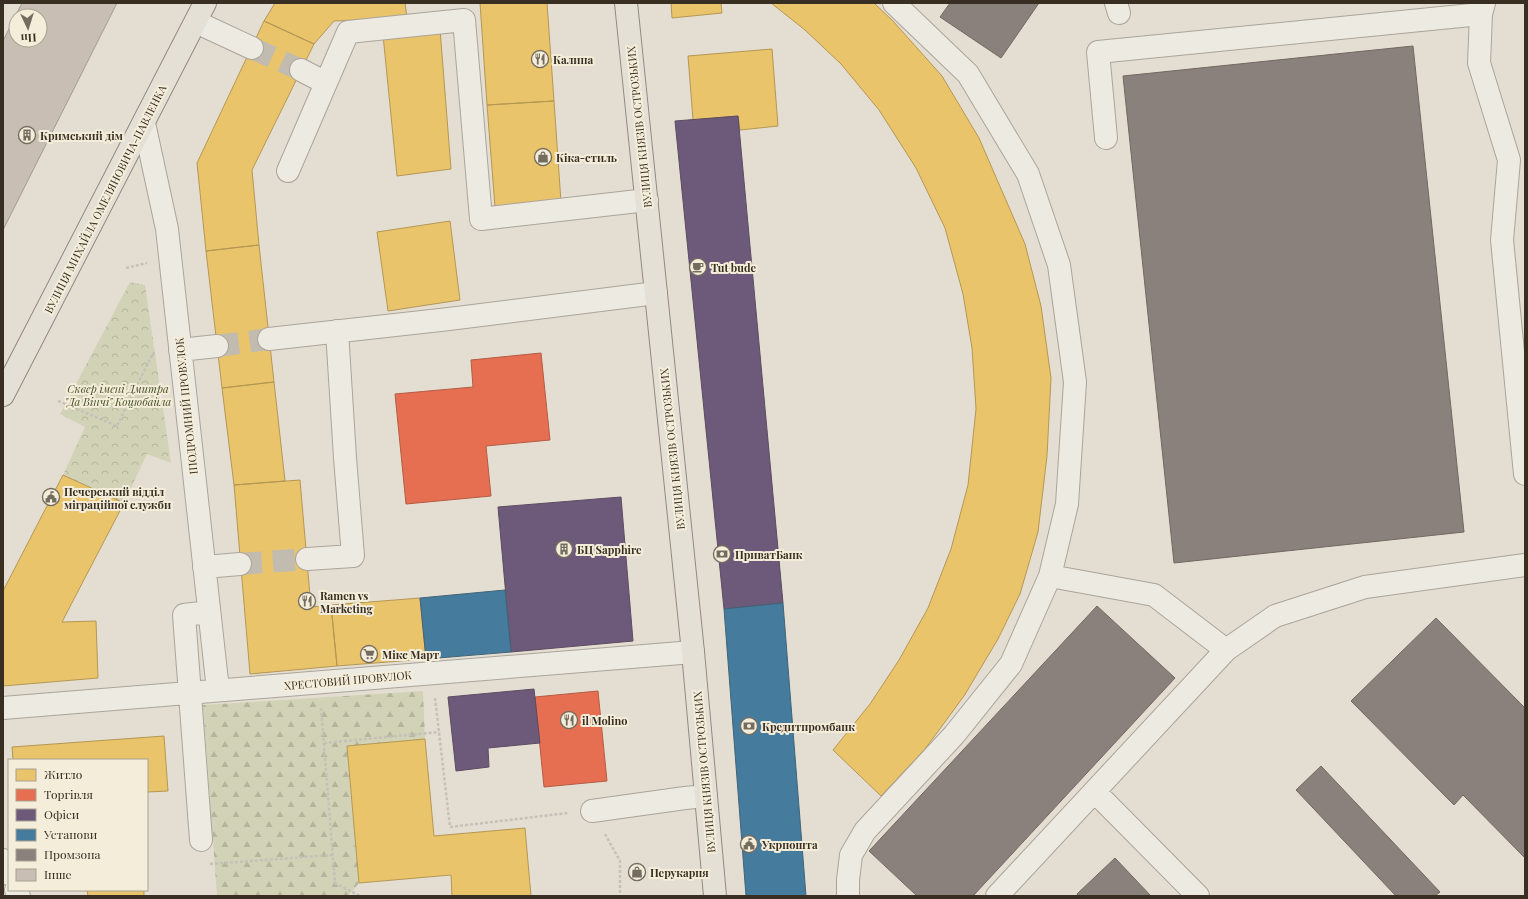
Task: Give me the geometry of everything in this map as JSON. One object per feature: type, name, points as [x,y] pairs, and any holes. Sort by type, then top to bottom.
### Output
[{"type":"main road","name":"ВУЛИЦЯ МИХАЙЛА ОМЕЛЯНОВИЧА-ПАВЛЕНКА","points":[[3,396],[205,3]]},
{"type":"main road","name":"ВУЛИЦЯ КНЯЗІВ ОСТРОЗЬКИХ","points":[[626,3],[693,652],[715,896]]},
{"type":"street","points":[[848,896],[851,855],[865,832],[954,736],[1011,664],[1050,576],[1067,504],[1076,382],[1059,265],[1028,174],[968,74],[894,3]]},
{"type":"street","points":[[1106,138],[1098,52],[1482,8],[1479,63],[1509,160],[1502,240],[1525,474]]},
{"type":"street","points":[[288,171],[348,32],[464,20],[481,220],[647,200]]},
{"type":"street","points":[[196,22],[252,48]]},
{"type":"street","points":[[300,70],[326,83]]},
{"type":"street","name":"ІПОДРОМНИЙ ПРОВУЛОК","points":[[144,123],[167,229],[218,690]]},
{"type":"street","points":[[269,339],[656,293]]},
{"type":"street","points":[[307,559],[353,556],[344,458],[337,331]]},
{"type":"street","points":[[180,350],[217,346]]},
{"type":"street","points":[[204,567],[240,564]]},
{"type":"street","points":[[997,896],[1226,650],[1275,616],[1365,587],[1525,565]]},
{"type":"street","points":[[1050,576],[1154,595],[1226,650]]},
{"type":"street","points":[[202,840],[184,615],[209,612]]},
{"type":"street","name":"ХРЕСТОВИЙ ПРОВУЛОК","points":[[3,708],[693,652]]},
{"type":"street","points":[[1095,792],[1198,896]]},
{"type":"street","points":[[592,811],[706,796]]},
{"type":"street","points":[[3,860],[8,872]]},
{"type":"path","points":[[126,268],[149,262]]},
{"type":"path","points":[[58,401],[117,426],[153,353],[158,352]]},
{"type":"path","points":[[434,691],[450,827],[592,811],[620,861],[620,896]]},
{"type":"path","points":[[321,707],[335,883],[360,896]]},
{"type":"path","points":[[324,743],[439,732]]},
{"type":"path","points":[[202,840],[204,865],[333,855]]},
{"type":"green space","name":"Сквер імені Дмитра \"Да Вінчі\" Коцюбайла","points":[[130,282],[145,285],[171,463],[147,454],[124,503],[63,475],[85,427],[60,414]]},
{"type":"green space","points":[[423,691],[425,739],[347,746],[359,883],[348,896],[217,896],[203,705]]},
{"type":"building: Житло","points":[[275,3],[405,3],[407,18],[334,21],[314,44],[264,21]]},
{"type":"building: Житло","points":[[480,3],[547,3],[554,101],[487,105]]},
{"type":"building: Житло","points":[[671,3],[721,3],[722,13],[672,18]]},
{"type":"building: Житло","points":[[771,3],[874,3],[893,21],[942,76],[979,138],[1025,244],[1041,306],[1051,378],[1047,456],[1038,532],[1020,594],[998,639],[964,696],[925,749],[881,796],[833,750],[870,704],[899,660],[928,608],[951,549],[968,485],[976,409],[972,348],[963,294],[945,228],[916,168],[879,110],[841,64],[805,30]]},
{"type":"building: Житло","points":[[264,21],[314,44],[252,170],[259,245],[206,251],[197,163]]},
{"type":"building: Житло","points":[[440,29],[451,169],[397,176],[383,35]]},
{"type":"building: Житло","points":[[772,49],[778,126],[740,130],[738,116],[693,120],[688,56]]},
{"type":"building: Житло","points":[[554,101],[561,202],[495,207],[487,105]]},
{"type":"building: Житло","points":[[450,221],[460,300],[388,311],[377,232]]},
{"type":"building: Житло","points":[[259,245],[274,382],[222,388],[206,251]]},
{"type":"building: Житло","points":[[274,382],[285,481],[234,485],[222,388]]},
{"type":"building: Житло","points":[[63,475],[124,503],[62,622],[96,621],[98,678],[3,686],[3,591]]},
{"type":"building: Житло","points":[[300,480],[311,607],[331,605],[337,666],[250,674],[234,485]]},
{"type":"building: Житло","points":[[420,598],[426,659],[337,666],[331,605]]},
{"type":"building: Житло","points":[[164,736],[168,791],[148,792],[148,759],[13,759],[12,747]]},
{"type":"building: Житло","points":[[425,739],[434,836],[525,828],[531,896],[452,896],[451,875],[359,883],[347,746]]},
{"type":"building: Житло","points":[[87,891],[144,891],[144,896],[88,896]]},
{"type":"building: Торгівля","points":[[541,353],[550,440],[486,446],[491,496],[406,504],[395,394],[473,387],[471,360]]},
{"type":"building: Торгівля","name":"il Molino","points":[[598,691],[607,781],[544,787],[535,697]]},
{"type":"building: Офіси","points":[[738,116],[783,603],[724,609],[675,121]]},
{"type":"building: Офіси","name":"БЦ Sapphire","points":[[621,497],[633,641],[511,652],[498,507]]},
{"type":"building: Офіси","points":[[534,689],[540,743],[488,748],[489,767],[456,771],[448,697]]},
{"type":"building: Установи","points":[[505,590],[511,652],[426,659],[420,598]]},
{"type":"building: Установи","points":[[783,603],[806,896],[746,896],[724,609]]},
{"type":"building: Промзона","points":[[950,3],[1039,3],[1001,58],[940,17]]},
{"type":"building: Промзона","points":[[1413,46],[1464,532],[1174,563],[1123,76]]},
{"type":"building: Промзона","points":[[1097,606],[1175,678],[973,896],[917,896],[869,851]]},
{"type":"building: Промзона","points":[[1436,618],[1525,708],[1525,858],[1463,795],[1454,805],[1351,701]]},
{"type":"building: Промзона","points":[[1321,766],[1440,892],[1435,896],[1396,896],[1296,790]]},
{"type":"building: Промзона","points":[[1115,858],[1151,896],[1078,896],[1077,894]]},
{"type":"building: Інше","name":"Кримський дім","points":[[22,3],[117,3],[3,230],[3,41],[8,31],[8,48],[48,48],[48,8],[20,8]]},
{"type":"tunnel","points":[[252,48],[301,70]]},
{"type":"tunnel","points":[[217,346],[269,339]]},
{"type":"tunnel","points":[[240,564],[307,559]]},
{"type":"place","name":"Калина","points":[[540,59]]},
{"type":"place","name":"Кримський дім","points":[[27,135]]},
{"type":"place","name":"Кіка-стиль","points":[[543,157]]},
{"type":"place","name":"Tut bude","points":[[698,267]]},
{"type":"place","name":"Печерський відділ міграційної служби","points":[[51,497]]},
{"type":"place","name":"БЦ Sapphire","points":[[564,549]]},
{"type":"place","name":"ПриватБанк","points":[[722,554]]},
{"type":"place","name":"Ramen vs Marketing","points":[[307,601]]},
{"type":"place","name":"Мікс Март","points":[[369,654]]},
{"type":"place","name":"il Molino","points":[[569,720]]},
{"type":"place","name":"Кредитпромбанк","points":[[749,726]]},
{"type":"place","name":"Укрпошта","points":[[749,844]]},
{"type":"place","name":"Перукарня","points":[[637,872]]}]
